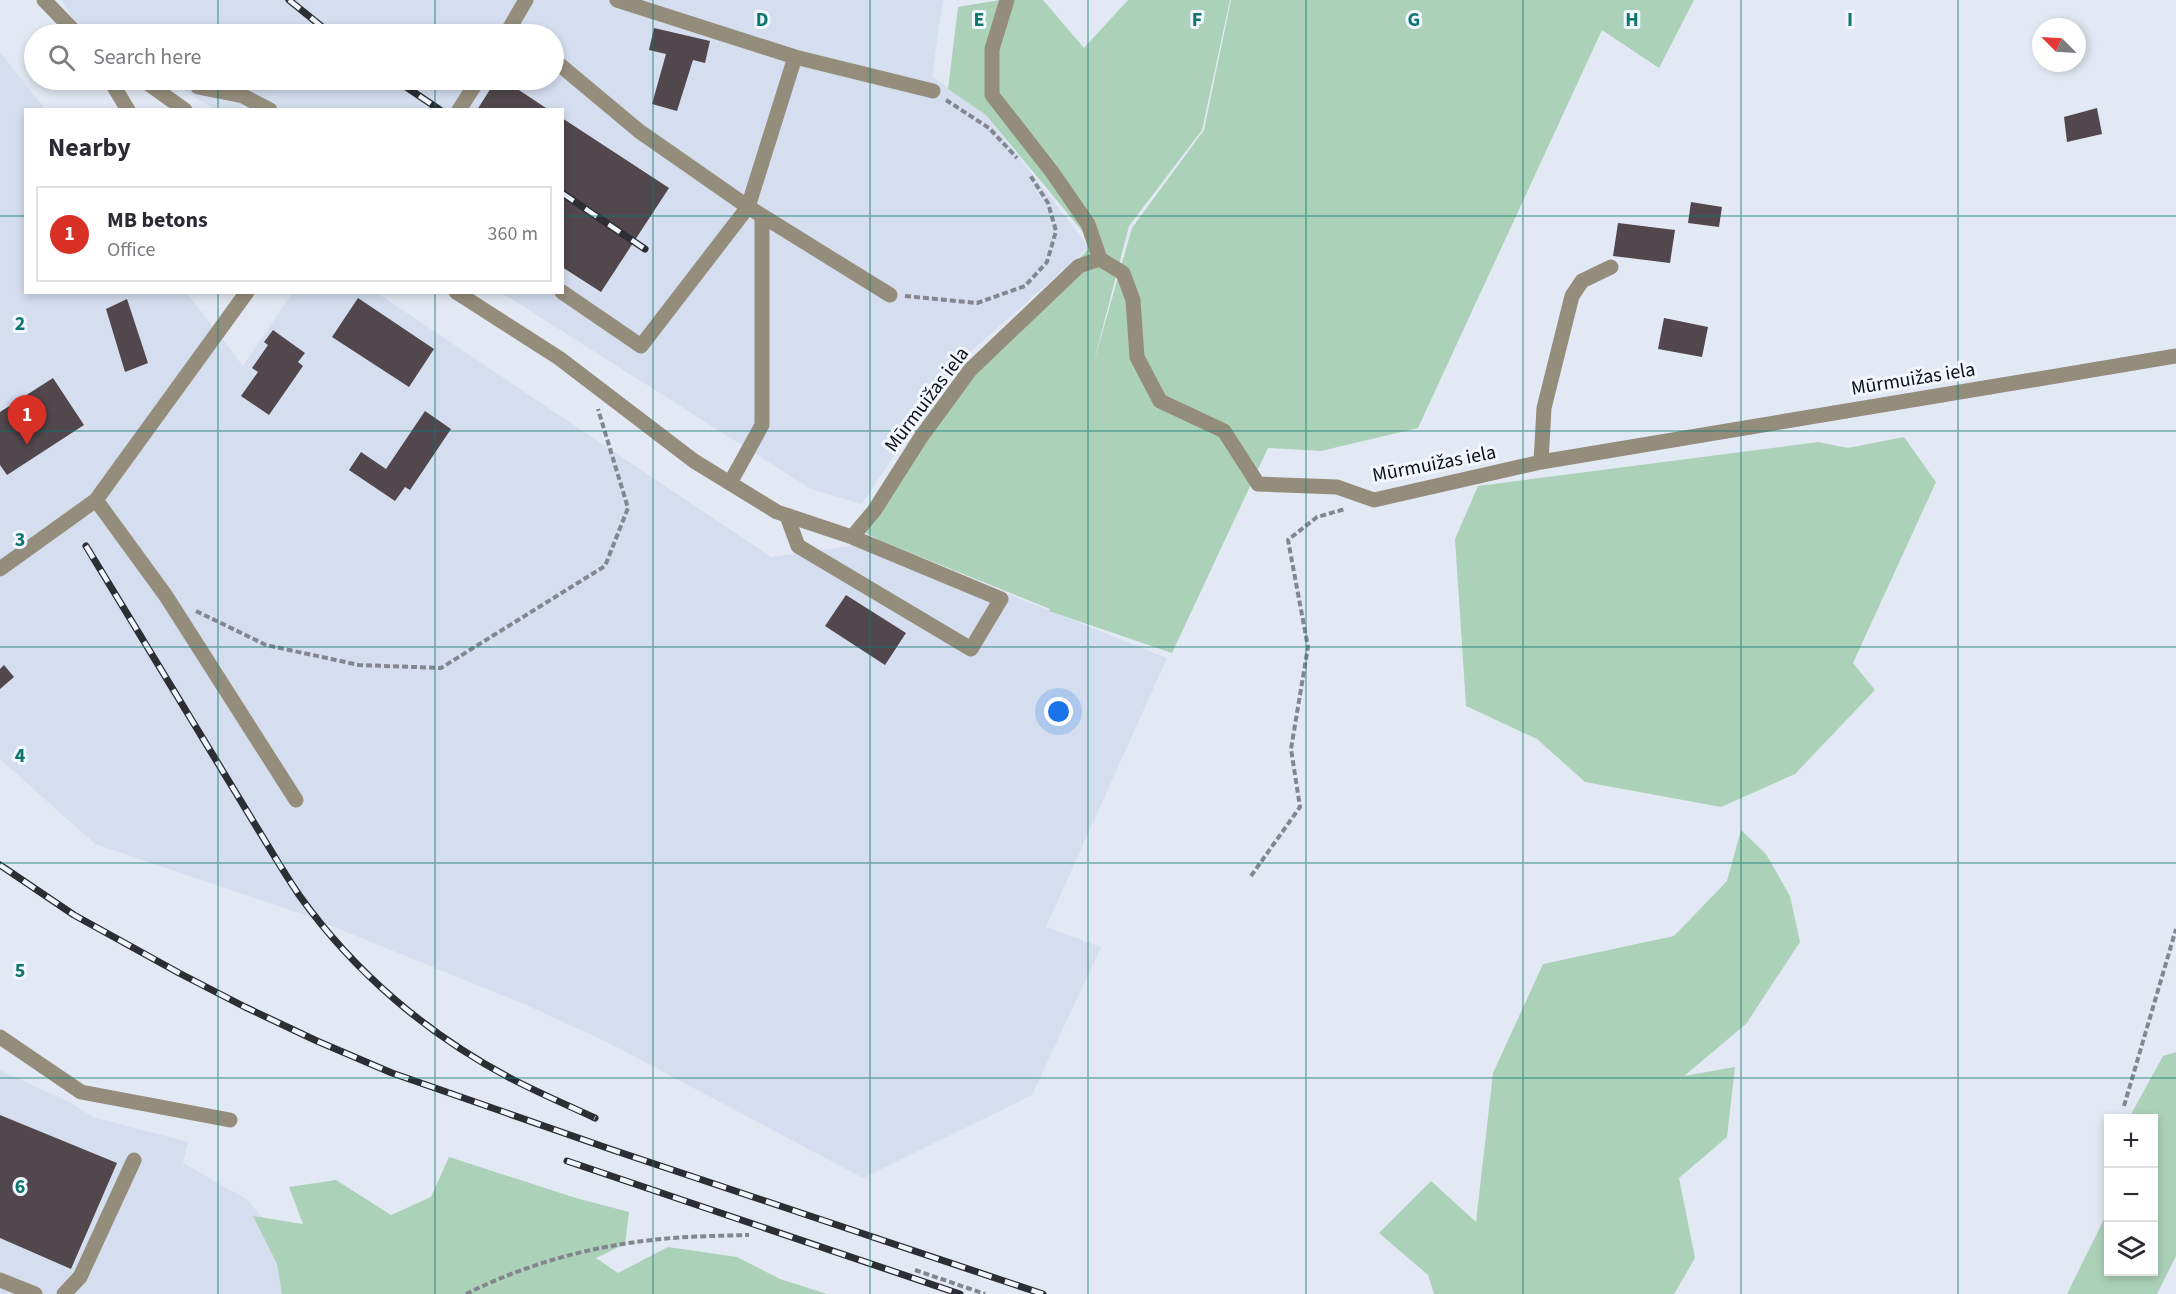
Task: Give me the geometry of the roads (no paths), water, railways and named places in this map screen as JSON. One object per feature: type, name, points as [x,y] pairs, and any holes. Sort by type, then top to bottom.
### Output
[{"type":"street","points":[[44,0],[67,24]]},
{"type":"street","points":[[517,24],[526,0]]},
{"type":"street","points":[[617,0],[795,57],[933,91]]},
{"type":"street","points":[[1007,0],[992,49],[992,95],[1052,172],[1088,224],[1100,259]]},
{"type":"street","points":[[564,293],[641,346],[748,207],[795,57]]},
{"type":"street","points":[[564,68],[639,131],[748,207],[890,294]]},
{"type":"street","points":[[116,90],[127,108]]},
{"type":"street","points":[[157,90],[182,108]]},
{"type":"street","points":[[213,90],[243,96],[266,108]]},
{"type":"street","points":[[460,108],[472,90]]},
{"type":"street","points":[[730,483],[762,425],[762,216]]},
{"type":"street","name":"Mūrmuižas iela","points":[[852,537],[874,511],[921,437],[970,370],[1079,266],[1100,259],[1123,273],[1133,300],[1137,357],[1160,401],[1224,431],[1258,484],[1337,487],[1374,500],[1541,462],[2176,356]]},
{"type":"street","points":[[1541,462],[1544,408],[1572,296],[1582,281],[1611,267]]},
{"type":"street","points":[[459,294],[559,358],[694,461],[777,513],[787,516],[852,537],[1001,599],[971,649],[798,546],[787,516]]},
{"type":"street","points":[[0,569],[96,500],[239,296]]},
{"type":"street","points":[[96,500],[166,596],[296,800]]},
{"type":"street","points":[[0,1037],[81,1092],[230,1120]]},
{"type":"street","points":[[64,1294],[80,1277],[134,1160]]},
{"type":"street","points":[[0,1280],[35,1294]]},
{"type":"railway","points":[[289,0],[319,24]]},
{"type":"railway","points":[[411,90],[437,108]]},
{"type":"railway","points":[[564,194],[645,249]]},
{"type":"railway","points":[[86,546],[288,878],[320,923],[344,950],[395,999],[451,1043],[512,1079],[595,1118]]},
{"type":"railway","points":[[0,865],[74,915],[179,973],[317,1041],[392,1073],[610,1149],[1043,1294]]},
{"type":"railway","points":[[567,1161],[960,1294]]},
{"type":"place","name":"MB betons","points":[[27,445]]}]
